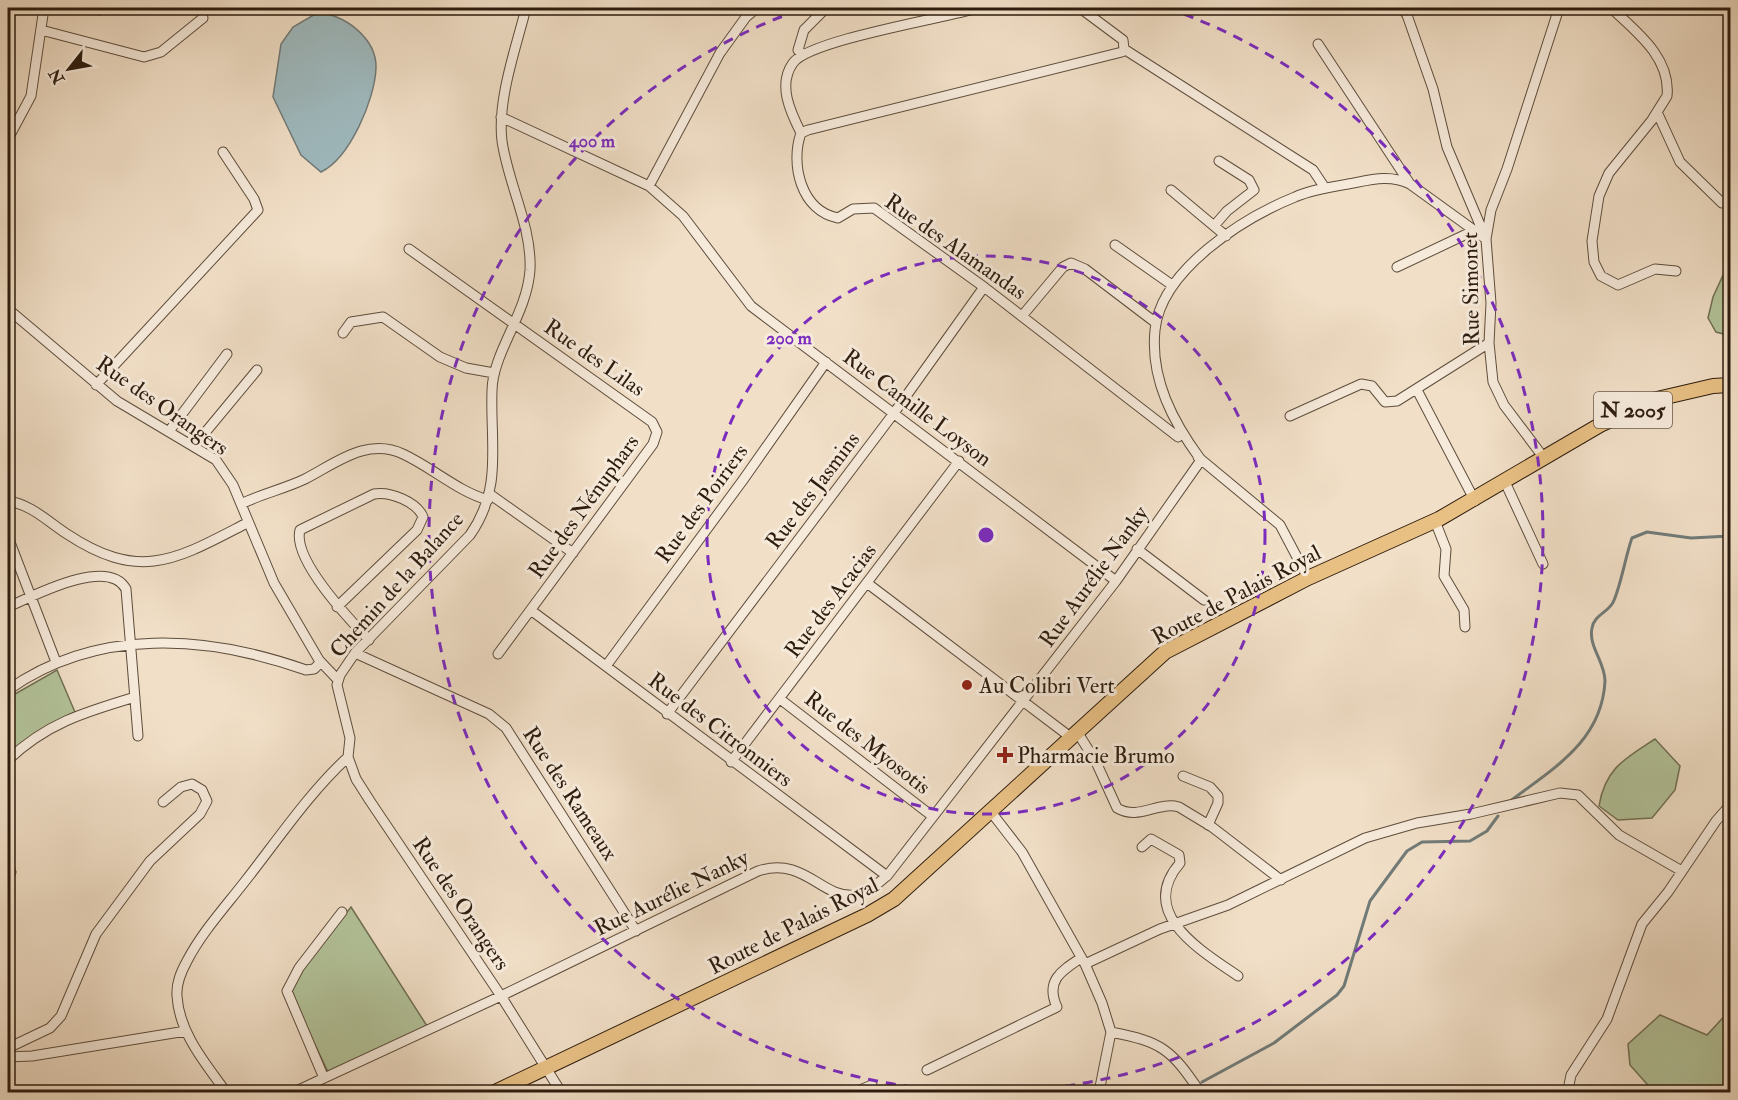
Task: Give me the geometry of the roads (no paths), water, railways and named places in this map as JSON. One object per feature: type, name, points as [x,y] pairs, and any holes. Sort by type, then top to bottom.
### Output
[{"type":"main road","name":"Route de Palais Royal","points":[[495,1092],[867,915],[894,899],[991,812],[1073,733],[1165,652],[1308,578],[1475,501],[1600,424],[1657,399],[1713,386],[1731,385]]},
{"type":"street","points":[[8,139],[31,96],[44,8]]},
{"type":"street","name":"Chemin de la Balance","points":[[348,757],[350,738],[338,680],[355,653],[470,535],[481,519],[489,497],[494,373],[516,325],[527,287],[529,250],[504,152],[501,117],[526,8]]},
{"type":"street","points":[[648,186],[720,53],[746,17],[757,8]]},
{"type":"street","points":[[802,54],[798,50],[800,36],[826,8]]},
{"type":"street","points":[[978,8],[874,32],[802,54],[793,63],[786,86],[789,109],[801,133],[1121,52],[1313,171],[1325,188]]},
{"type":"street","points":[[1080,8],[1123,40],[1121,52]]},
{"type":"street","points":[[1402,8],[1407,15],[1433,89],[1447,147],[1486,239]]},
{"type":"street","name":"Rue Simonet","points":[[1544,458],[1503,405],[1494,382],[1489,344],[1491,303],[1486,239],[1491,210],[1507,169],[1558,8]]},
{"type":"street","points":[[1611,8],[1656,55],[1666,69],[1667,96],[1609,173],[1599,196],[1592,241],[1594,262],[1600,276],[1618,285],[1655,269],[1676,271]]},
{"type":"street","points":[[41,30],[144,57],[161,52],[203,18]]},
{"type":"street","points":[[1318,44],[1410,184]]},
{"type":"street","points":[[1657,112],[1680,162],[1722,203]]},
{"type":"street","name":"Rue Camille Loyson","points":[[501,117],[648,186],[683,216],[751,306],[1116,581]]},
{"type":"street","name":"Rue des Alamandas","points":[[801,133],[797,170],[808,198],[819,210],[838,218],[853,209],[874,208],[984,287],[1166,426],[1201,460],[1280,525],[1308,578]]},
{"type":"street","points":[[96,385],[212,256],[258,210],[254,199],[223,152]]},
{"type":"street","points":[[1214,226],[1227,211],[1254,190],[1249,180],[1219,162]]},
{"type":"street","points":[[1201,460],[1176,426],[1167,405],[1156,367],[1156,323],[1172,285],[1205,250],[1294,197],[1325,188],[1396,177],[1410,184],[1486,239]]},
{"type":"street","points":[[1171,190],[1226,236]]},
{"type":"street","points":[[1397,267],[1473,231]]},
{"type":"street","points":[[1115,244],[1172,285]]},
{"type":"street","name":"Rue des Lilas","points":[[409,249],[652,422]]},
{"type":"street","points":[[1022,316],[1063,267],[1071,263],[1085,269],[1156,323]]},
{"type":"street","name":"Rue des Jasmins","points":[[667,714],[894,412],[984,287]]},
{"type":"street","name":"Rue des Orangers","points":[[8,309],[96,385],[139,415],[170,430],[223,468],[241,504],[274,583],[321,662],[338,680]]},
{"type":"street","points":[[343,333],[351,322],[383,317],[440,357],[466,368],[494,373]]},
{"type":"street","points":[[1290,416],[1361,384],[1371,386],[1379,399],[1389,403],[1417,390],[1489,344]]},
{"type":"street","points":[[170,430],[227,354]]},
{"type":"street","name":"Rue des Poiriers","points":[[606,666],[826,362]]},
{"type":"street","points":[[194,446],[257,370]]},
{"type":"street","points":[[1417,390],[1475,501]]},
{"type":"street","name":"Rue des Nénuphars","points":[[498,654],[654,444],[657,432],[652,422]]},
{"type":"street","points":[[241,504],[304,479],[352,453],[379,447],[402,453],[473,496],[489,497],[573,552]]},
{"type":"street","name":"Rue Aurélie Nanky","points":[[294,1092],[769,868],[787,867],[848,895],[863,893],[887,876],[932,816],[1025,702],[1116,581],[1201,460]]},
{"type":"street","name":"Rue des Acacias","points":[[731,762],[959,461]]},
{"type":"street","points":[[1505,482],[1543,564]]},
{"type":"street","points":[[337,607],[417,530],[423,518],[417,508],[385,492],[374,494],[300,530],[301,546],[320,583],[337,607],[369,640]]},
{"type":"street","points":[[8,501],[29,506],[86,547],[135,563],[185,555],[247,523]]},
{"type":"street","points":[[1435,521],[1446,549],[1444,576],[1466,615],[1465,627]]},
{"type":"street","points":[[8,537],[56,662]]},
{"type":"street","points":[[1137,549],[1204,600]]},
{"type":"street","points":[[8,607],[74,581],[97,575],[114,576],[126,588],[138,736]]},
{"type":"street","points":[[867,583],[1025,702],[1073,733],[1096,762],[1117,808],[1138,814],[1173,806],[1208,825],[1281,880]]},
{"type":"street","name":"Rue des Citronniers","points":[[532,611],[731,762],[887,876]]},
{"type":"street","points":[[8,690],[56,662],[132,643],[209,645],[246,652],[306,670],[314,669],[321,662]]},
{"type":"street","name":"Rue des Rameaux","points":[[355,653],[489,714],[506,728],[636,931]]},
{"type":"street","points":[[8,760],[41,732],[74,716],[135,697]]},
{"type":"street","name":"Rue des Myosotis","points":[[780,699],[932,816]]},
{"type":"street","points":[[226,1092],[186,1031],[177,996],[178,979],[187,959],[298,812],[329,775],[348,757]]},
{"type":"street","name":"Rue des Orangers","points":[[348,757],[356,779],[501,996],[561,1092]]},
{"type":"street","points":[[1184,776],[1210,787],[1218,796],[1218,803],[1208,825]]},
{"type":"street","points":[[8,1048],[50,1028],[61,1016],[96,934],[150,861],[193,820],[207,801],[202,790],[192,784],[181,786],[163,802]]},
{"type":"street","points":[[927,1070],[1057,1007],[1052,987],[1060,972],[1174,924],[1228,905],[1365,838],[1417,823],[1472,814],[1560,793],[1578,795],[1619,835],[1680,870]]},
{"type":"street","points":[[1571,1092],[1569,1085],[1571,1075],[1607,1019],[1637,934],[1680,870],[1731,805]]},
{"type":"street","points":[[991,812],[1022,852],[1083,961],[1102,1003],[1111,1032],[1099,1092]]},
{"type":"street","points":[[1142,848],[1151,839],[1180,858],[1170,876],[1165,892],[1165,903],[1174,924],[1205,954],[1238,976]]},
{"type":"street","points":[[324,1078],[287,991],[299,968],[342,912]]},
{"type":"street","points":[[8,1057],[32,1056],[186,1031]]},
{"type":"street","points":[[1111,1032],[1148,1040],[1173,1055],[1200,1092]]},
{"type":"street","points":[[855,1092],[872,1085]]},
{"type":"water","points":[[317,13],[338,18],[357,30],[371,47],[376,68],[371,95],[359,126],[342,154],[332,165],[321,172],[301,155],[273,97],[281,44],[293,27]]},
{"type":"waterway","points":[[1509,802],[1572,752],[1595,721],[1602,702],[1605,681],[1592,641],[1592,628],[1595,620],[1610,607],[1615,599],[1632,538],[1647,532],[1691,538],[1730,536]]},
{"type":"waterway","points":[[1202,1082],[1274,1043],[1337,995],[1344,986],[1370,901],[1407,851],[1422,842],[1470,841],[1487,831],[1498,816]]},
{"type":"place","name":"Au Colibri Vert","points":[[967,685]]},
{"type":"place","name":"Pharmacie Brumo","points":[[1005,755]]}]
